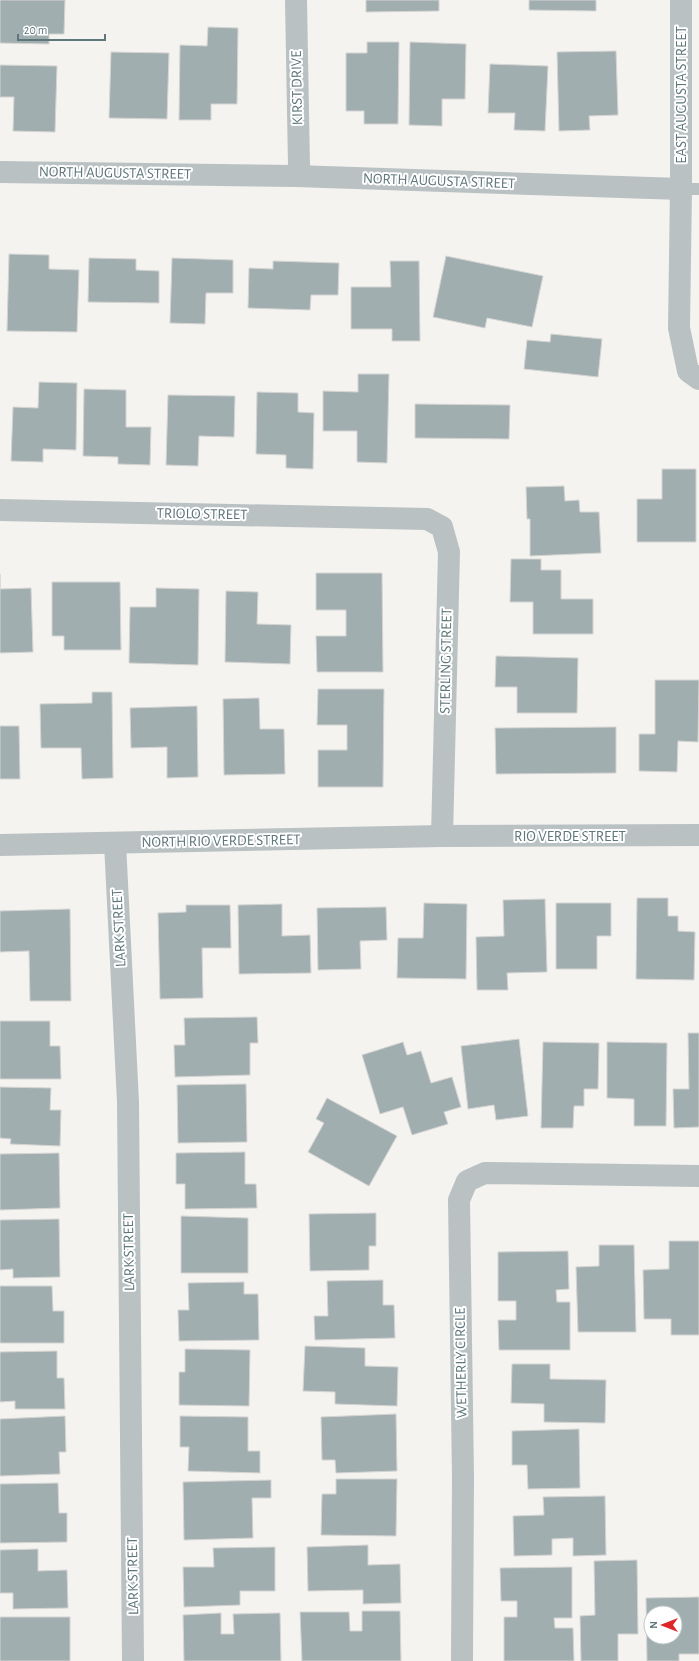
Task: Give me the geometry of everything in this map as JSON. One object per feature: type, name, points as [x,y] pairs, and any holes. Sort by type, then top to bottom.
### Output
[{"type":"street","name":"KIRST DRIVE","points":[[296,0],[299,166],[296,176]]},
{"type":"street","name":"EAST AUGUSTA STREET","points":[[681,0],[690,189]]},
{"type":"street","name":"NORTH AUGUSTA STREET","points":[[0,172],[296,176],[690,189]]},
{"type":"street","points":[[690,189],[679,328],[688,371],[699,379]]},
{"type":"street","name":"TRIOLO STREET","points":[[0,510],[404,518]]},
{"type":"street","name":"STERLING STREET","points":[[404,518],[427,519],[442,527],[449,552],[442,836]]},
{"type":"street","name":"RIO VERDE STREET","points":[[442,836],[699,835]]},
{"type":"street","name":"NORTH RIO VERDE STREET","points":[[0,845],[442,836]]},
{"type":"street","name":"LARK STREET","points":[[115,843],[128,1102],[133,1661]]},
{"type":"street","name":"WETHERLY CIRCLE","points":[[462,1661],[463,1477],[459,1200],[468,1182],[485,1173],[699,1176]]},
{"type":"building","points":[[0,0],[65,0],[64,34],[49,34],[49,44],[0,43]]},
{"type":"building","points":[[366,0],[439,0],[439,11],[366,12]]},
{"type":"building","points":[[529,0],[596,0],[596,11],[529,10]]},
{"type":"building","points":[[208,27],[238,28],[237,104],[211,104],[211,120],[179,120],[180,45],[207,46]]},
{"type":"building","points":[[367,42],[399,42],[398,124],[364,124],[364,111],[346,111],[346,53],[367,53]]},
{"type":"building","points":[[410,42],[466,44],[465,99],[442,99],[442,126],[409,125]]},
{"type":"building","points":[[616,51],[618,115],[589,116],[590,130],[559,131],[557,52]]},
{"type":"building","points":[[111,52],[169,53],[167,119],[109,118]]},
{"type":"building","points":[[490,64],[548,66],[545,131],[514,130],[515,113],[488,113]]},
{"type":"building","points":[[0,65],[57,66],[55,132],[13,131],[14,97],[0,97]]},
{"type":"building","points":[[9,254],[49,255],[49,269],[79,270],[77,332],[7,331]]},
{"type":"building","points":[[446,256],[543,276],[532,327],[487,318],[485,328],[433,317]]},
{"type":"building","points":[[89,258],[136,259],[136,270],[159,271],[159,303],[88,302]]},
{"type":"building","points":[[172,258],[233,260],[233,293],[206,293],[205,324],[170,323]]},
{"type":"building","points":[[273,261],[339,263],[338,295],[311,295],[310,310],[248,308],[249,268],[273,269]]},
{"type":"building","points":[[390,261],[419,261],[420,341],[392,341],[392,329],[351,329],[351,287],[391,287]]},
{"type":"building","points":[[551,334],[602,339],[598,377],[524,369],[527,340],[550,342]]},
{"type":"building","points":[[358,374],[389,374],[387,463],[357,462],[357,431],[323,431],[323,391],[358,392]]},
{"type":"building","points":[[39,382],[77,383],[76,450],[43,449],[43,462],[11,461],[13,407],[38,408]]},
{"type":"building","points":[[84,389],[126,390],[126,427],[151,427],[150,465],[118,464],[118,457],[83,456]]},
{"type":"building","points":[[257,392],[298,393],[298,412],[314,413],[313,469],[286,468],[286,455],[256,454]]},
{"type":"building","points":[[168,395],[235,396],[234,437],[199,436],[198,466],[166,465]]},
{"type":"building","points":[[415,404],[510,405],[509,439],[415,438]]},
{"type":"building","points":[[662,469],[696,469],[696,542],[637,542],[637,499],[662,499]]},
{"type":"building","points":[[564,486],[565,501],[579,500],[580,512],[599,512],[601,553],[530,556],[530,519],[527,519],[526,487]]},
{"type":"building","points":[[511,559],[541,559],[541,570],[561,570],[561,599],[593,599],[593,634],[533,634],[533,602],[510,602]]},
{"type":"building","points":[[316,573],[382,573],[383,672],[317,672],[316,636],[346,636],[346,610],[316,610]]},
{"type":"building","points":[[52,582],[120,582],[121,650],[64,650],[64,636],[52,636]]},
{"type":"building","points":[[31,588],[33,652],[0,653],[0,589]]},
{"type":"building","points":[[156,588],[199,589],[198,665],[129,663],[130,607],[156,607]]},
{"type":"building","points":[[226,591],[258,592],[257,624],[291,625],[290,664],[225,662]]},
{"type":"building","points":[[496,656],[578,658],[577,713],[517,713],[517,687],[495,687]]},
{"type":"building","points":[[655,680],[699,680],[698,742],[678,741],[677,772],[639,771],[639,734],[655,734]]},
{"type":"building","points":[[318,689],[384,689],[383,787],[318,787],[318,750],[347,750],[347,725],[317,725]]},
{"type":"building","points":[[92,692],[112,692],[113,778],[82,779],[81,748],[41,748],[40,704],[92,703]]},
{"type":"building","points":[[259,698],[260,729],[284,729],[285,774],[224,775],[223,699]]},
{"type":"building","points":[[197,706],[198,777],[167,778],[167,747],[131,748],[130,708]]},
{"type":"building","points":[[0,726],[19,726],[20,779],[0,779]]},
{"type":"building","points":[[616,727],[616,773],[496,774],[495,728]]},
{"type":"building","points":[[637,898],[668,898],[668,916],[678,916],[678,931],[695,932],[694,980],[636,979]]},
{"type":"building","points":[[545,899],[547,972],[507,973],[508,990],[477,990],[476,937],[504,936],[503,900]]},
{"type":"building","points":[[424,903],[467,904],[466,979],[397,978],[398,938],[423,938]]},
{"type":"building","points":[[556,903],[611,903],[611,936],[597,936],[597,969],[556,969]]},
{"type":"building","points":[[282,904],[282,936],[310,935],[311,973],[239,974],[238,905]]},
{"type":"building","points":[[186,905],[230,905],[231,948],[202,948],[203,998],[160,999],[158,913],[186,912]]},
{"type":"building","points":[[386,907],[387,940],[360,941],[361,969],[318,970],[317,908]]},
{"type":"building","points":[[70,909],[71,1001],[30,1001],[29,951],[0,952],[0,911]]},
{"type":"building","points":[[257,1017],[258,1043],[250,1043],[250,1075],[175,1077],[174,1045],[185,1045],[184,1018]]},
{"type":"building","points":[[0,1021],[50,1021],[50,1046],[60,1046],[61,1079],[0,1079]]},
{"type":"building","points":[[688,1033],[699,1033],[699,1127],[674,1128],[673,1089],[689,1089]]},
{"type":"building","points":[[519,1039],[528,1116],[496,1120],[494,1105],[468,1109],[461,1046]]},
{"type":"building","points":[[403,1042],[407,1055],[421,1051],[431,1083],[452,1077],[461,1107],[444,1112],[448,1124],[412,1135],[403,1107],[380,1114],[362,1055]]},
{"type":"building","points":[[543,1042],[599,1043],[598,1089],[584,1089],[584,1106],[574,1106],[573,1128],[541,1128]]},
{"type":"building","points":[[607,1042],[667,1043],[666,1126],[634,1126],[634,1099],[607,1098]]},
{"type":"building","points":[[246,1084],[247,1142],[178,1143],[177,1085]]},
{"type":"building","points":[[0,1087],[51,1088],[50,1110],[61,1110],[60,1146],[10,1144],[11,1139],[0,1138]]},
{"type":"building","points":[[327,1098],[397,1136],[369,1186],[308,1152],[324,1123],[316,1119]]},
{"type":"building","points":[[245,1152],[245,1184],[256,1184],[257,1208],[185,1209],[185,1184],[176,1184],[176,1153]]},
{"type":"building","points":[[59,1153],[60,1208],[0,1210],[0,1154]]},
{"type":"building","points":[[376,1213],[376,1246],[369,1246],[369,1270],[310,1271],[309,1214]]},
{"type":"building","points":[[181,1216],[248,1218],[248,1273],[181,1273]]},
{"type":"building","points":[[59,1219],[60,1277],[13,1278],[13,1269],[0,1270],[0,1220]]},
{"type":"building","points":[[669,1241],[699,1241],[699,1335],[671,1335],[671,1319],[644,1319],[643,1270],[669,1269]]},
{"type":"building","points":[[599,1245],[634,1245],[636,1332],[578,1332],[576,1267],[599,1266]]},
{"type":"building","points":[[568,1251],[569,1289],[556,1290],[557,1302],[570,1302],[570,1350],[499,1350],[498,1320],[516,1320],[516,1301],[498,1301],[498,1252]]},
{"type":"building","points":[[383,1280],[383,1305],[394,1305],[395,1338],[315,1340],[314,1316],[328,1316],[327,1281]]},
{"type":"building","points":[[244,1282],[244,1294],[258,1294],[259,1340],[179,1341],[178,1310],[189,1310],[188,1283]]},
{"type":"building","points":[[0,1286],[52,1286],[53,1311],[64,1311],[64,1343],[0,1343]]},
{"type":"building","points":[[305,1346],[365,1348],[365,1366],[398,1367],[397,1406],[335,1404],[335,1392],[303,1391]]},
{"type":"building","points":[[185,1349],[250,1350],[249,1406],[179,1405],[179,1372],[185,1372]]},
{"type":"building","points":[[57,1351],[57,1378],[64,1378],[65,1409],[15,1409],[15,1401],[0,1402],[0,1352]]},
{"type":"building","points":[[512,1364],[550,1364],[550,1379],[606,1380],[605,1423],[544,1422],[544,1404],[511,1403]]},
{"type":"building","points":[[396,1414],[397,1471],[336,1473],[335,1460],[322,1460],[321,1417]]},
{"type":"building","points":[[65,1416],[66,1452],[59,1452],[60,1474],[0,1476],[0,1419]]},
{"type":"building","points":[[180,1416],[248,1417],[248,1451],[260,1451],[260,1473],[188,1471],[189,1447],[180,1447]]},
{"type":"building","points":[[579,1429],[580,1488],[528,1489],[527,1465],[512,1465],[512,1431]]},
{"type":"building","points":[[336,1479],[397,1479],[396,1536],[321,1535],[322,1494],[336,1494]]},
{"type":"building","points":[[271,1480],[271,1498],[252,1498],[253,1538],[184,1540],[183,1482]]},
{"type":"building","points":[[58,1483],[59,1513],[67,1513],[67,1542],[0,1543],[0,1484]]},
{"type":"building","points":[[605,1496],[606,1555],[573,1556],[573,1538],[552,1539],[552,1555],[514,1556],[513,1516],[544,1515],[543,1497]]},
{"type":"building","points":[[368,1545],[368,1565],[400,1564],[401,1603],[363,1604],[363,1590],[308,1591],[307,1547]]},
{"type":"building","points":[[275,1547],[275,1591],[240,1591],[240,1605],[184,1607],[183,1567],[214,1567],[213,1548]]},
{"type":"building","points":[[38,1549],[38,1571],[67,1570],[68,1608],[13,1609],[13,1593],[0,1593],[0,1550]]},
{"type":"building","points":[[637,1560],[638,1634],[618,1634],[618,1661],[581,1661],[580,1616],[595,1615],[594,1561]]},
{"type":"building","points":[[572,1567],[572,1618],[554,1618],[555,1628],[573,1628],[574,1661],[504,1661],[504,1617],[517,1617],[517,1601],[501,1601],[500,1568]]},
{"type":"building","points":[[699,1597],[699,1654],[679,1654],[679,1661],[647,1661],[647,1645],[683,1645],[683,1605],[646,1605],[646,1598]]},
{"type":"building","points":[[362,1611],[400,1611],[401,1661],[302,1661],[300,1612],[349,1612],[350,1631],[362,1631]]},
{"type":"building","points":[[221,1613],[221,1634],[234,1634],[233,1614],[280,1613],[281,1661],[184,1661],[183,1615]]},
{"type":"building","points":[[0,1617],[70,1617],[70,1661],[0,1661]]}]
